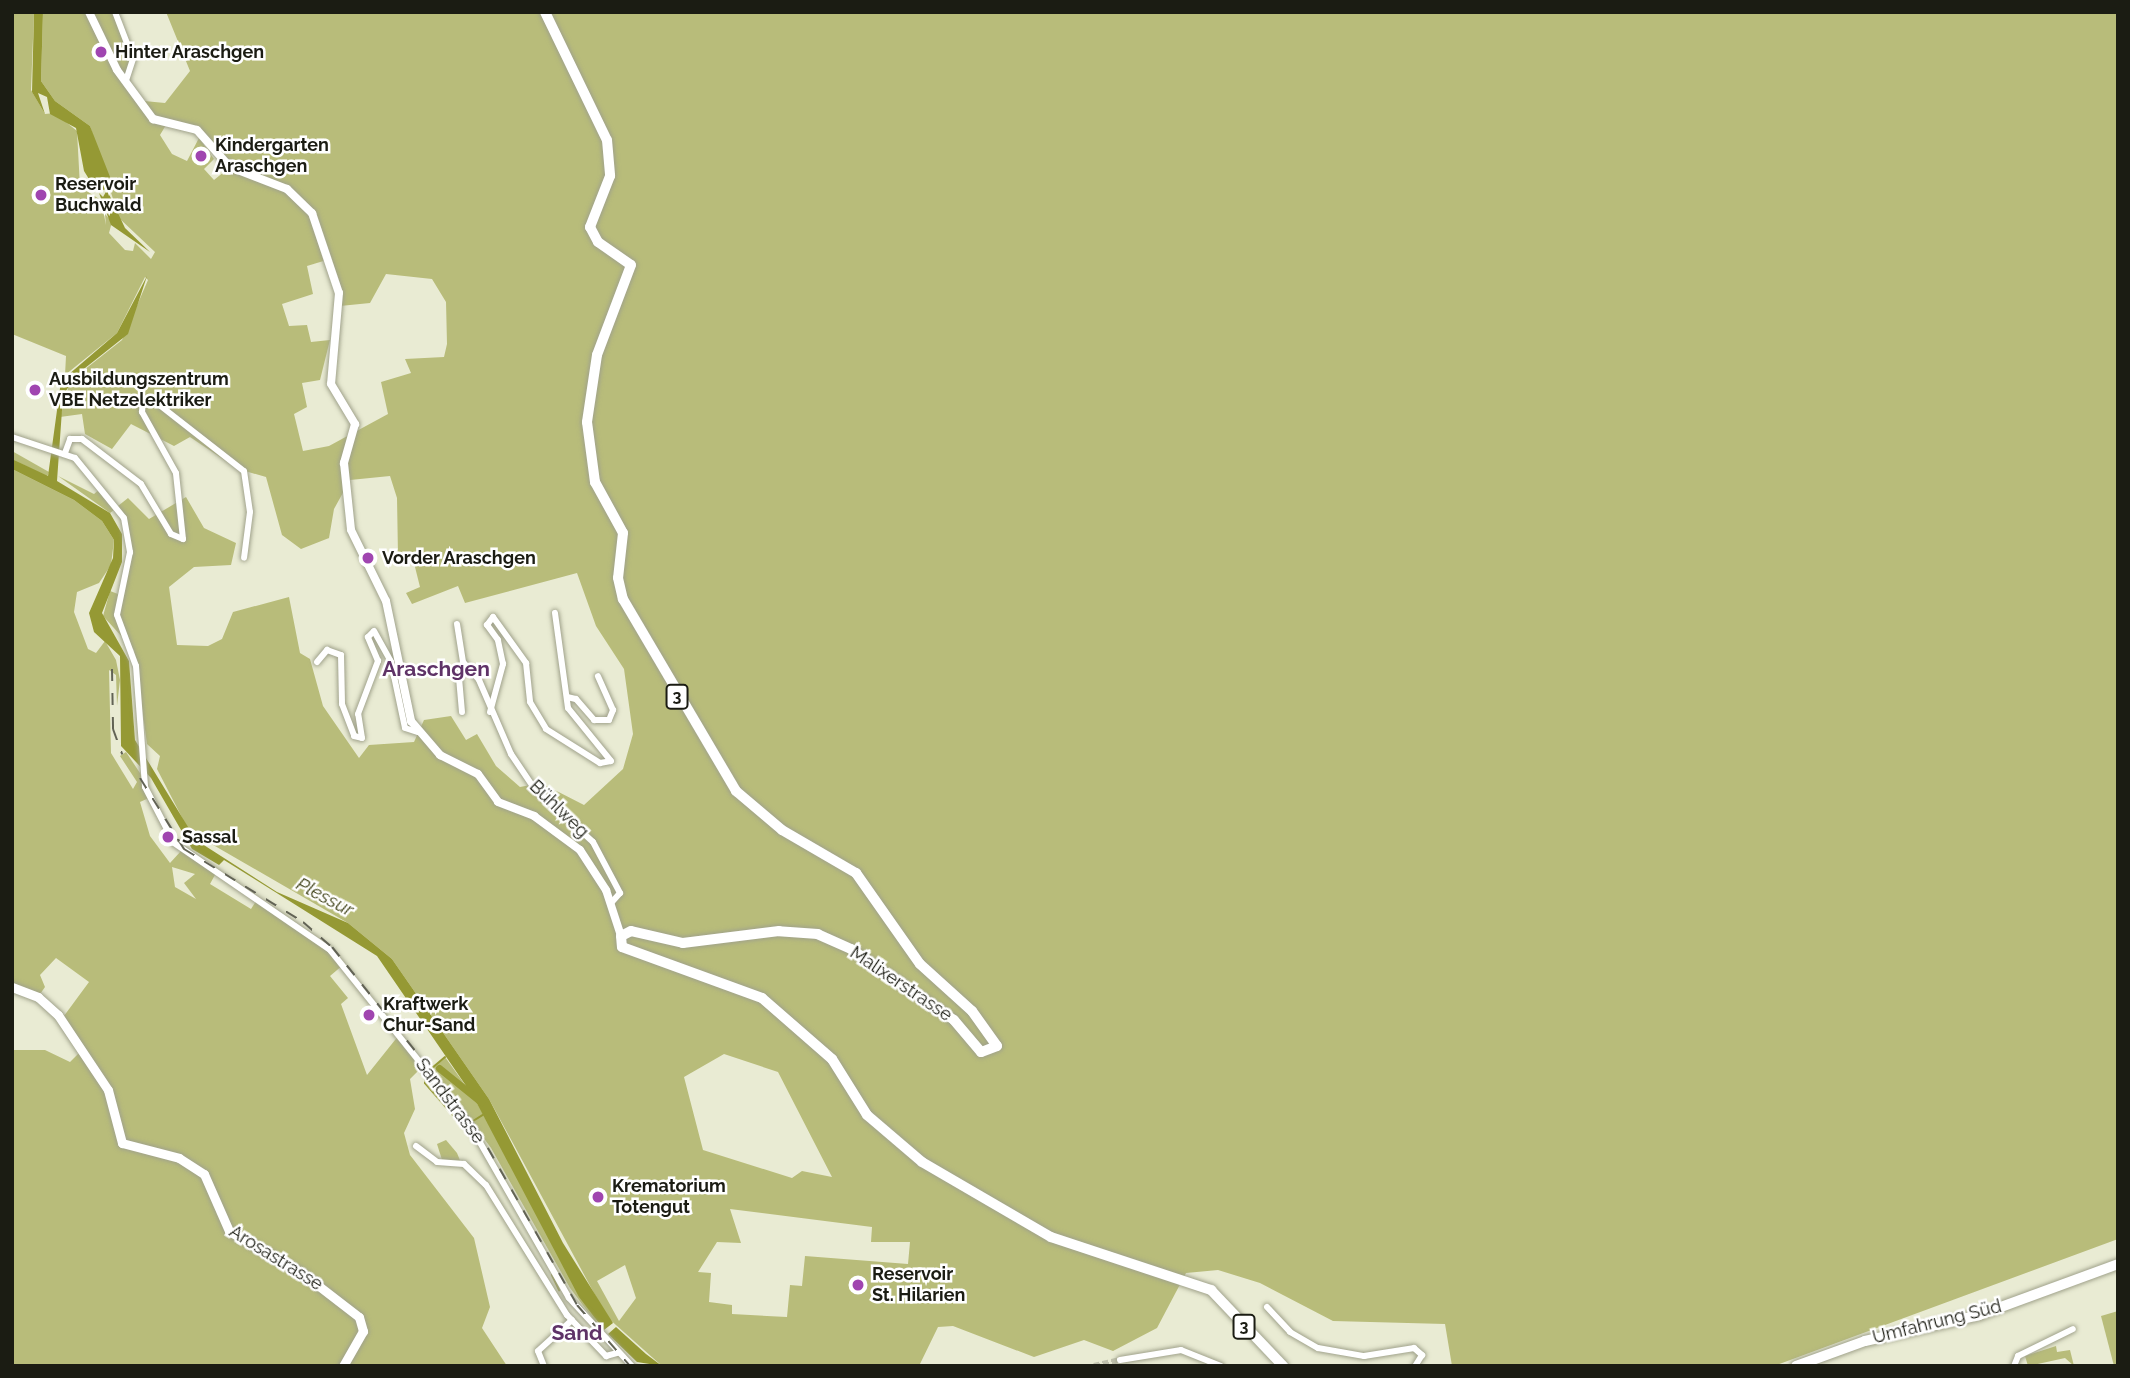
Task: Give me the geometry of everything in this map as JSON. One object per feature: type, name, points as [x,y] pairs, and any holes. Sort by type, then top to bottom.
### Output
[{"type":"main road","name":"Malixerstrasse","points":[[545,12],[607,140],[610,176],[590,227],[598,242],[631,265],[597,355],[587,422],[595,482],[624,536],[618,578],[625,603],[736,791],[775,825],[862,878],[916,958],[977,1016],[998,1046],[981,1052],[954,1020],[851,949],[818,934],[779,931],[691,943],[631,931],[621,936]]},
{"type":"main road","name":"3","points":[[621,936],[627,951],[762,998],[832,1059],[867,1115],[929,1167],[1051,1237],[1211,1290],[1283,1366]]},
{"type":"main road","name":"Arosastrasse","points":[[12,987],[38,997],[58,1015],[108,1090],[113,1125],[134,1151],[172,1156],[204,1174],[229,1231],[317,1282],[359,1317],[363,1331],[343,1366]]},
{"type":"main road","name":"Umfahrung Süd","points":[[1796,1366],[1865,1341],[1979,1315],[2118,1264]]},
{"type":"street","points":[[89,12],[127,80],[156,121],[201,132],[230,167],[287,188],[314,216],[339,298],[331,384],[355,424],[344,464],[351,530],[386,601],[417,732]]},
{"type":"street","points":[[115,12],[132,53],[127,80]]},
{"type":"street","points":[[12,437],[63,453],[70,439],[82,439],[141,484],[171,534],[183,539],[176,473],[142,412],[144,400],[153,400],[244,471],[250,512],[244,558]]},
{"type":"street","name":"Sandstrasse","points":[[63,453],[114,500],[126,524],[129,558],[116,610],[135,661],[145,752],[145,781],[179,848],[306,928],[366,993],[477,1135],[567,1295],[617,1353],[632,1366]]},
{"type":"street","points":[[489,712],[503,664],[498,640],[487,625],[492,617],[524,660],[530,702],[546,729],[609,763],[611,755],[587,735],[567,697],[555,613]]},
{"type":"street","name":"Bühlweg","points":[[457,624],[464,665],[479,680],[489,712],[530,783],[595,846],[619,891],[611,903]]},
{"type":"street","points":[[317,662],[327,650],[342,657],[343,706],[354,736],[362,738],[358,714],[378,661],[368,635],[375,632],[393,666],[404,727],[417,732],[445,759],[478,774],[498,802],[534,816],[572,842],[611,903],[621,936]]},
{"type":"street","name":"Bühlweg","points":[[462,712],[459,675],[464,665]]},
{"type":"street","points":[[567,697],[576,699],[594,720],[609,720],[613,710],[598,676]]},
{"type":"street","points":[[416,1146],[437,1162],[466,1166],[489,1189],[572,1320],[606,1356],[617,1353]]},
{"type":"street","points":[[1267,1307],[1290,1332],[1318,1348],[1364,1356],[1413,1348],[1422,1355],[1415,1366]]},
{"type":"street","points":[[544,1366],[538,1351],[572,1320]]},
{"type":"street","points":[[2014,1366],[2018,1356],[2073,1329]]},
{"type":"street","points":[[1120,1360],[1181,1350],[1221,1366]]},
{"type":"green space","points":[[13,12],[34,12],[31,90],[45,114],[55,113],[77,131],[80,187],[101,200],[106,225],[105,214],[112,222],[109,233],[125,250],[133,251],[135,243],[151,259],[155,252],[119,218],[90,126],[55,101],[41,81],[43,12],[115,12],[132,53],[127,81],[144,101],[165,103],[190,71],[166,12],[2118,12],[2118,1239],[1774,1366],[1452,1366],[1445,1324],[1333,1321],[1260,1283],[1218,1270],[1186,1273],[1157,1328],[1113,1351],[1084,1340],[1034,1357],[953,1326],[938,1327],[919,1366],[662,1366],[607,1317],[489,1099],[392,959],[348,923],[189,831],[157,769],[160,756],[147,744],[134,650],[103,616],[110,591],[118,594],[130,552],[118,507],[110,513],[58,476],[94,494],[102,487],[118,506],[128,498],[149,519],[186,497],[204,528],[236,543],[231,565],[194,567],[169,587],[177,645],[208,646],[222,639],[233,612],[289,597],[300,653],[310,659],[323,706],[359,758],[369,745],[414,742],[424,720],[451,716],[466,740],[477,734],[496,766],[520,787],[541,783],[584,805],[623,769],[633,734],[624,669],[596,626],[577,573],[465,603],[458,586],[412,604],[406,593],[420,587],[413,559],[398,556],[397,498],[390,476],[350,480],[334,509],[329,538],[301,549],[282,535],[266,477],[238,469],[190,437],[174,446],[131,424],[112,449],[85,434],[82,414],[60,417],[70,381],[122,340],[148,280],[145,277],[117,333],[65,375],[66,356],[12,334]],"holes":[[[166,125],[201,132],[230,167],[214,180],[204,169],[214,159],[199,138],[187,161],[172,154],[160,135]],[[330,259],[340,306],[370,303],[386,274],[432,279],[446,302],[447,344],[444,357],[405,359],[411,373],[381,382],[388,414],[329,446],[303,451],[294,414],[307,407],[302,383],[320,380],[330,340],[311,342],[307,325],[289,326],[282,304],[313,294],[307,266]],[[724,1054],[778,1072],[832,1177],[802,1171],[792,1178],[703,1150],[684,1077]],[[730,1209],[872,1227],[871,1242],[910,1242],[908,1264],[805,1256],[802,1286],[790,1285],[787,1317],[732,1314],[732,1305],[709,1302],[711,1273],[698,1272],[717,1242],[741,1243]],[[625,1265],[636,1298],[619,1321],[597,1281]]]},
{"type":"green space","points":[[12,451],[49,472],[47,477],[12,459]]},
{"type":"green space","points":[[12,469],[74,500],[102,521],[114,540],[111,565],[99,583],[77,592],[74,612],[88,649],[96,653],[105,641],[116,660],[120,680],[117,706],[116,675],[109,670],[111,753],[133,789],[137,782],[120,756],[126,752],[140,773],[151,797],[140,802],[150,836],[170,863],[181,851],[216,873],[210,884],[251,909],[258,898],[325,945],[343,965],[330,976],[348,998],[341,1004],[367,1075],[399,1035],[423,1066],[410,1079],[415,1109],[404,1133],[410,1155],[474,1238],[490,1307],[482,1328],[507,1366],[12,1366],[12,1050],[45,1050],[70,1062],[82,1050],[61,1020],[89,982],[56,958],[40,975],[45,987],[38,997],[12,987]],"holes":[[[172,867],[195,874],[184,883],[196,899],[175,887]]]},
{"type":"green space","points":[[445,1057],[473,1096],[603,1332],[570,1288],[491,1148],[432,1068]]},
{"type":"green space","points":[[446,1140],[457,1153],[461,1163],[443,1163],[437,1144]]},
{"type":"green space","points":[[2118,1311],[2118,1365],[2114,1366],[2101,1316]]},
{"type":"green space","points":[[2056,1346],[2057,1352],[2070,1350],[2074,1366],[2065,1358],[2028,1366],[2025,1356]]},
{"type":"shaded area","points":[[34,12],[43,12],[41,81],[55,101],[90,126],[112,182],[106,189],[97,192],[84,171],[76,128],[50,114],[47,97],[38,93],[45,114],[32,92]]},
{"type":"shaded area","points":[[107,190],[125,228],[150,252],[111,225],[99,193],[103,197]]},
{"type":"shaded area","points":[[147,276],[128,334],[75,376],[63,396],[57,481],[110,513],[122,534],[122,562],[102,613],[129,661],[135,740],[196,840],[277,892],[348,923],[392,959],[489,1099],[563,1243],[613,1323],[604,1330],[579,1297],[473,1096],[377,956],[224,860],[219,865],[192,849],[151,778],[121,746],[120,656],[94,632],[89,613],[113,558],[114,540],[102,521],[74,500],[12,469],[12,459],[48,476],[61,381],[117,333]]},
{"type":"shaded area","points":[[616,1327],[662,1366],[637,1362],[608,1334]]},
{"type":"waterway","points":[[432,1068],[445,1057]]},
{"type":"waterway","points":[[439,1068],[481,1102]]},
{"type":"waterway","points":[[426,1075],[425,1083],[465,1129]]},
{"type":"waterway","points":[[473,1121],[484,1114]]},
{"type":"waterway","points":[[552,1275],[559,1290]]},
{"type":"tunnel","points":[[1094,1366],[1120,1360]]},
{"type":"railway","points":[[112,669],[113,729],[122,754]]},
{"type":"railway","points":[[140,778],[184,849],[303,922],[332,947],[476,1127],[577,1305],[630,1366]]},
{"type":"place","name":"Hinter Araschgen","points":[[101,52]]},
{"type":"place","name":"Kindergarten Araschgen","points":[[201,156]]},
{"type":"place","name":"Reservoir Buchwald","points":[[41,195]]},
{"type":"place","name":"Ausbildungszentrum VBE Netzelektriker","points":[[35,390]]},
{"type":"place","name":"Vorder Araschgen","points":[[368,558]]},
{"type":"place","name":"Sassal","points":[[168,837]]},
{"type":"place","name":"Kraftwerk Chur-Sand","points":[[369,1015]]},
{"type":"place","name":"Krematorium Totengut","points":[[598,1197]]},
{"type":"place","name":"Reservoir St. Hilarien","points":[[858,1285]]},
{"type":"district","name":"Araschgen","points":[[436,669]]},
{"type":"district","name":"Sand","points":[[577,1333]]},
{"type":"water label","name":"Plessur","points":[[325,897]]}]
